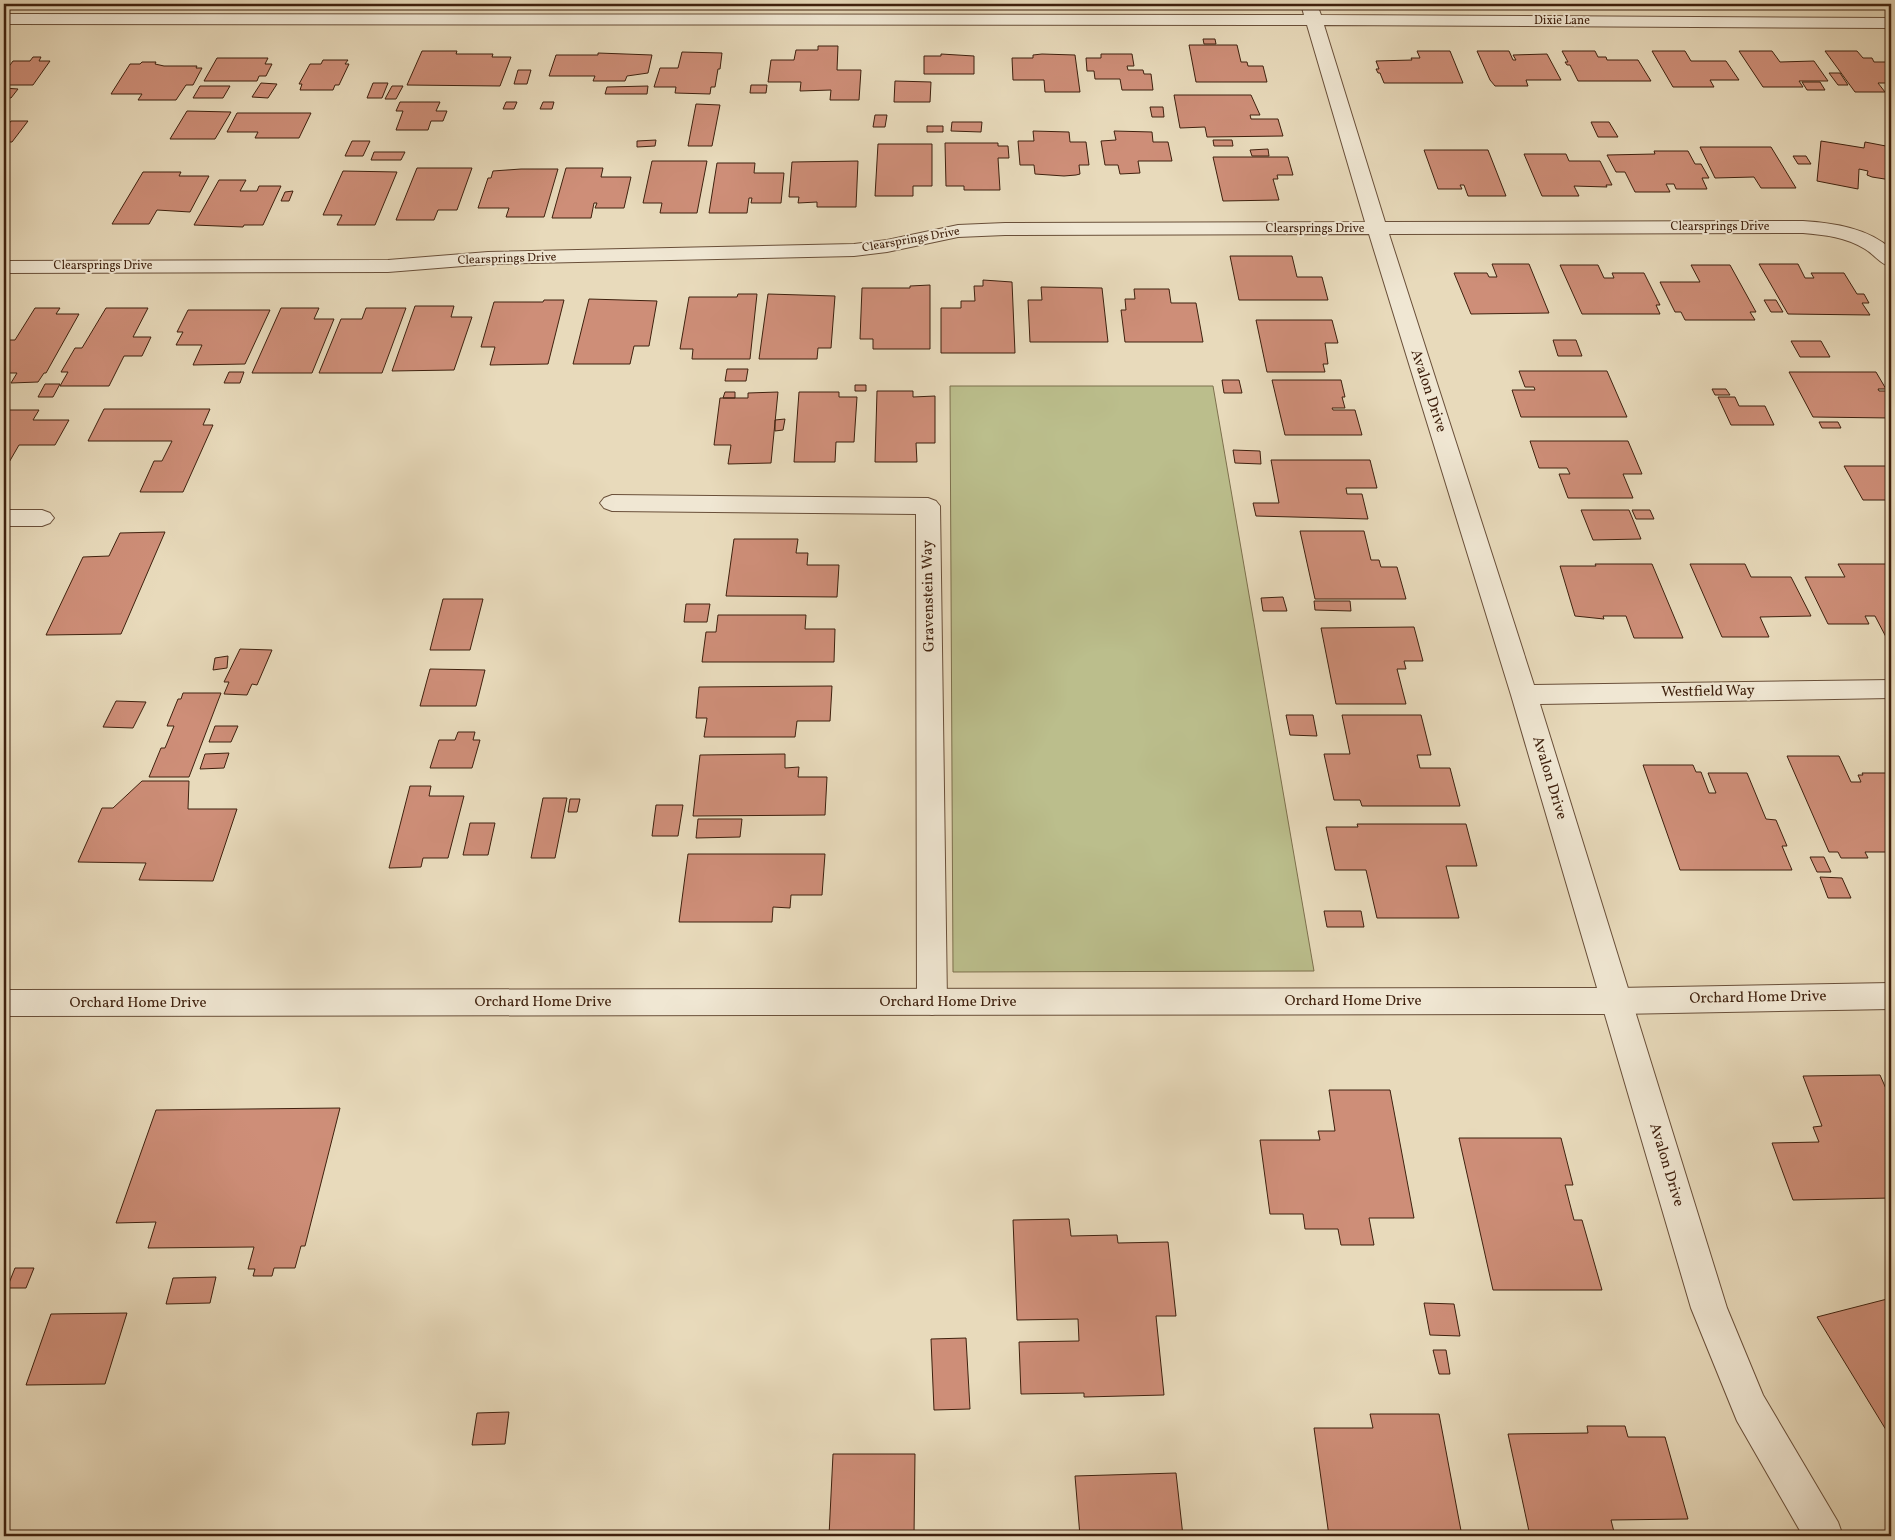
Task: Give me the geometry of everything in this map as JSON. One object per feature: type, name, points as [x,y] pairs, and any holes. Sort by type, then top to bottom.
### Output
[{"type":"street","points":[[378,20],[386,4]]},
{"type":"street","points":[[1712,7],[1721,22]]},
{"type":"street","name":"Dixie Lane","points":[[4,19],[378,20],[953,11],[1311,12],[1721,22],[1891,23]]},
{"type":"street","name":"Avalon Drive","points":[[1311,12],[1377,229],[1524,695],[1709,1308],[1750,1408],[1824,1536]]},
{"type":"street","name":"Clearsprings Drive","points":[[4,267],[388,266],[488,258],[854,250],[887,246],[958,231],[1005,229],[1803,227],[1826,228],[1848,233],[1877,247],[1891,261]]},
{"type":"street","name":"Gravenstein Way","points":[[612,503],[928,506],[932,1002]]},
{"type":"street","points":[[4,518],[42,518]]},
{"type":"street","name":"Westfield Way","points":[[1524,695],[1891,689]]},
{"type":"street","name":"Orchard Home Drive","points":[[4,1003],[1617,1001],[1891,996]]},
{"type":"green space","points":[[950,386],[1213,386],[1314,971],[953,972]]},
{"type":"building","points":[[1203,39],[1215,39],[1216,44],[1204,44]]},
{"type":"building","points":[[1189,45],[1237,45],[1241,62],[1247,62],[1248,66],[1263,66],[1267,82],[1196,82]]},
{"type":"building","points":[[818,46],[838,46],[837,70],[861,70],[859,100],[830,100],[831,90],[800,91],[801,82],[768,82],[771,60],[794,60],[796,50],[818,50]]},
{"type":"building","points":[[422,51],[457,51],[456,54],[493,54],[492,57],[511,57],[500,86],[407,85]]},
{"type":"building","points":[[1417,51],[1450,51],[1463,83],[1384,83],[1376,69],[1379,69],[1376,61],[1420,58]]},
{"type":"building","points":[[1477,51],[1509,51],[1513,60],[1516,60],[1513,55],[1547,54],[1561,80],[1526,80],[1528,86],[1495,86],[1490,80]]},
{"type":"building","points":[[1562,51],[1595,51],[1598,57],[1606,57],[1607,60],[1638,60],[1651,81],[1578,81],[1570,65],[1567,65],[1565,62],[1568,62]]},
{"type":"building","points":[[1652,51],[1685,51],[1691,61],[1726,61],[1739,80],[1710,80],[1714,87],[1673,87]]},
{"type":"building","points":[[1739,51],[1772,51],[1780,62],[1814,61],[1828,81],[1799,81],[1803,87],[1763,87]]},
{"type":"building","points":[[1825,51],[1857,51],[1863,58],[1872,58],[1874,62],[1891,62],[1891,83],[1878,83],[1885,92],[1855,92]]},
{"type":"building","points":[[682,52],[722,53],[715,87],[711,87],[710,94],[675,93],[676,87],[654,87],[660,68],[678,68]]},
{"type":"building","points":[[598,53],[652,55],[648,73],[627,76],[625,81],[593,81],[595,76],[549,76],[556,55],[598,55]]},
{"type":"building","points":[[941,54],[974,56],[974,74],[924,74],[924,56],[941,56]]},
{"type":"building","points":[[1101,54],[1132,54],[1134,66],[1127,66],[1128,70],[1143,70],[1144,74],[1151,74],[1153,90],[1122,90],[1120,79],[1095,79],[1094,71],[1087,71],[1086,58],[1101,58]]},
{"type":"building","points":[[1033,55],[1075,55],[1080,92],[1045,92],[1044,80],[1013,80],[1012,58],[1033,58]]},
{"type":"building","points":[[33,57],[41,57],[39,61],[50,61],[33,85],[4,85],[4,73],[13,61],[30,61]]},
{"type":"building","points":[[217,58],[268,58],[265,64],[272,64],[266,76],[259,76],[257,81],[204,81]]},
{"type":"building","points":[[323,60],[348,60],[345,64],[349,64],[339,85],[335,85],[333,90],[300,90],[302,84],[299,84],[310,64],[321,64]]},
{"type":"building","points":[[142,62],[156,62],[155,64],[164,66],[197,66],[196,68],[202,68],[193,85],[186,85],[176,100],[138,100],[142,94],[111,94],[130,64],[140,64]]},
{"type":"building","points":[[518,70],[531,70],[527,84],[514,84]]},
{"type":"building","points":[[1829,73],[1840,73],[1848,85],[1838,85]]},
{"type":"building","points":[[895,81],[931,82],[930,102],[894,102]]},
{"type":"building","points":[[1802,82],[1820,82],[1825,90],[1807,90]]},
{"type":"building","points":[[261,83],[277,84],[268,98],[252,97]]},
{"type":"building","points":[[373,83],[388,83],[382,98],[367,98]]},
{"type":"building","points":[[751,85],[767,85],[766,93],[750,93]]},
{"type":"building","points":[[200,86],[230,86],[223,98],[193,98]]},
{"type":"building","points":[[392,86],[403,86],[396,99],[385,99]]},
{"type":"building","points":[[648,86],[647,94],[605,94],[607,87]]},
{"type":"building","points":[[4,88],[18,89],[11,98],[4,97]]},
{"type":"building","points":[[1174,95],[1251,95],[1260,115],[1250,115],[1251,119],[1278,119],[1283,136],[1207,137],[1205,127],[1180,128]]},
{"type":"building","points":[[400,102],[440,102],[436,111],[447,111],[443,121],[431,121],[428,130],[396,130],[403,111],[396,111]]},
{"type":"building","points":[[506,102],[517,102],[514,109],[503,109]]},
{"type":"building","points":[[543,102],[554,102],[552,109],[540,109]]},
{"type":"building","points":[[696,104],[720,105],[712,146],[688,146]]},
{"type":"building","points":[[1150,107],[1163,107],[1164,117],[1152,117]]},
{"type":"building","points":[[187,111],[231,112],[215,139],[170,139]]},
{"type":"building","points":[[237,113],[311,113],[299,138],[255,138],[258,132],[227,132]]},
{"type":"building","points":[[875,115],[887,115],[885,127],[873,127]]},
{"type":"building","points":[[11,121],[28,121],[12,142],[4,142],[4,130]]},
{"type":"building","points":[[952,122],[982,122],[981,132],[951,131]]},
{"type":"building","points":[[1591,122],[1609,122],[1618,137],[1598,137]]},
{"type":"building","points":[[927,126],[943,126],[943,132],[927,132]]},
{"type":"building","points":[[1033,131],[1069,132],[1070,142],[1086,142],[1089,165],[1079,165],[1080,174],[1064,176],[1035,174],[1034,165],[1020,165],[1018,141],[1034,141]]},
{"type":"building","points":[[1114,131],[1152,132],[1153,142],[1168,142],[1172,161],[1138,161],[1140,173],[1120,174],[1118,165],[1105,165],[1101,141],[1116,140]]},
{"type":"building","points":[[656,140],[655,146],[637,147],[637,141]]},
{"type":"building","points":[[1213,140],[1232,140],[1233,146],[1214,146]]},
{"type":"building","points":[[352,141],[370,141],[363,156],[345,156]]},
{"type":"building","points":[[1821,141],[1864,148],[1865,142],[1891,147],[1891,180],[1872,177],[1867,175],[1868,171],[1859,169],[1858,189],[1817,181]]},
{"type":"building","points":[[945,143],[998,143],[998,146],[1008,146],[1009,158],[998,158],[1000,190],[964,190],[964,186],[946,186]]},
{"type":"building","points":[[878,144],[932,144],[932,186],[913,186],[913,196],[875,196]]},
{"type":"building","points":[[1700,147],[1771,147],[1796,188],[1761,188],[1754,177],[1715,178]]},
{"type":"building","points":[[1268,149],[1269,156],[1252,156],[1250,150]]},
{"type":"building","points":[[1424,150],[1488,150],[1506,196],[1468,196],[1464,185],[1460,185],[1462,189],[1438,189]]},
{"type":"building","points":[[1654,151],[1688,151],[1695,164],[1701,164],[1709,178],[1702,178],[1707,189],[1676,189],[1674,184],[1666,184],[1670,192],[1635,192],[1625,172],[1616,172],[1607,155],[1655,154]]},
{"type":"building","points":[[374,152],[405,152],[401,160],[371,160]]},
{"type":"building","points":[[1524,154],[1566,154],[1569,161],[1600,161],[1612,185],[1606,185],[1607,187],[1574,186],[1579,196],[1542,196]]},
{"type":"building","points":[[1793,156],[1806,156],[1811,164],[1798,164]]},
{"type":"building","points":[[1213,157],[1288,157],[1293,175],[1277,175],[1278,179],[1273,179],[1279,200],[1223,201]]},
{"type":"building","points":[[652,161],[707,161],[697,213],[660,213],[662,203],[643,203]]},
{"type":"building","points":[[858,161],[856,207],[817,207],[817,202],[798,203],[799,197],[789,197],[792,162]]},
{"type":"building","points":[[717,163],[755,163],[754,173],[784,173],[781,203],[751,203],[752,198],[749,198],[747,213],[709,213]]},
{"type":"building","points":[[417,168],[472,168],[457,210],[438,210],[434,220],[396,220]]},
{"type":"building","points":[[566,168],[603,168],[601,177],[631,177],[624,208],[595,208],[597,203],[594,203],[591,218],[552,218]]},
{"type":"building","points":[[558,169],[544,217],[506,217],[509,208],[478,208],[488,178],[491,178],[493,171]]},
{"type":"building","points":[[343,171],[397,172],[375,225],[337,225],[342,215],[323,215]]},
{"type":"building","points":[[143,172],[181,172],[179,176],[209,176],[190,212],[157,210],[149,224],[112,224]]},
{"type":"building","points":[[219,180],[246,180],[240,191],[257,191],[259,186],[281,186],[263,225],[244,225],[243,227],[194,225]]},
{"type":"building","points":[[293,191],[289,201],[281,201],[285,192]]},
{"type":"building","points":[[1230,256],[1292,256],[1297,277],[1322,277],[1328,300],[1239,300]]},
{"type":"building","points":[[1492,264],[1529,264],[1549,313],[1471,314],[1454,273],[1487,273],[1489,277],[1497,277]]},
{"type":"building","points":[[1759,264],[1798,264],[1805,278],[1814,278],[1811,273],[1844,273],[1857,294],[1864,294],[1869,303],[1862,303],[1870,315],[1788,314]]},
{"type":"building","points":[[1560,265],[1598,265],[1604,278],[1614,278],[1612,273],[1644,273],[1660,305],[1656,305],[1660,314],[1582,314]]},
{"type":"building","points":[[1691,265],[1730,265],[1756,312],[1750,312],[1755,320],[1685,320],[1681,312],[1675,312],[1660,282],[1700,282]]},
{"type":"building","points":[[983,280],[1012,282],[1015,353],[941,353],[941,308],[961,308],[961,301],[975,301],[974,286],[983,286]]},
{"type":"building","points":[[930,285],[930,349],[873,349],[873,339],[860,339],[862,288],[910,288],[910,286]]},
{"type":"building","points":[[1041,287],[1102,288],[1108,342],[1030,342],[1028,300],[1042,300]]},
{"type":"building","points":[[1134,289],[1169,289],[1171,303],[1196,303],[1203,342],[1125,342],[1121,310],[1126,310],[1125,299],[1135,299]]},
{"type":"building","points":[[738,294],[757,294],[750,359],[692,359],[693,349],[680,349],[689,297],[737,297]]},
{"type":"building","points":[[768,294],[835,296],[831,348],[818,348],[817,359],[759,359]]},
{"type":"building","points":[[589,299],[657,301],[649,346],[634,346],[630,364],[573,364]]},
{"type":"building","points":[[544,300],[564,300],[548,364],[490,365],[495,347],[481,347],[494,302],[543,302]]},
{"type":"building","points":[[1764,300],[1776,300],[1783,312],[1771,312]]},
{"type":"building","points":[[415,306],[454,306],[451,317],[472,317],[454,370],[392,371]]},
{"type":"building","points":[[35,308],[60,308],[56,314],[79,314],[46,373],[38,382],[11,383],[17,373],[4,373],[4,340],[15,340]]},
{"type":"building","points":[[106,308],[148,308],[133,337],[151,337],[142,356],[124,356],[109,386],[60,386],[68,372],[61,372],[75,348],[82,348]]},
{"type":"building","points":[[281,308],[319,308],[314,319],[334,319],[312,373],[252,373]]},
{"type":"building","points":[[366,308],[406,308],[382,373],[319,373],[341,319],[362,319]]},
{"type":"building","points":[[188,310],[270,310],[245,364],[193,365],[202,345],[176,345],[183,332],[177,332]]},
{"type":"building","points":[[1256,320],[1332,320],[1338,343],[1325,343],[1328,364],[1323,364],[1325,372],[1267,372]]},
{"type":"building","points":[[1553,340],[1576,340],[1582,356],[1558,356]]},
{"type":"building","points":[[1791,341],[1821,341],[1830,357],[1800,357]]},
{"type":"building","points":[[727,369],[748,369],[746,381],[725,381]]},
{"type":"building","points":[[1519,371],[1607,371],[1627,417],[1521,417],[1512,390],[1535,390],[1534,387],[1525,387]]},
{"type":"building","points":[[229,372],[244,372],[240,383],[224,383]]},
{"type":"building","points":[[1789,372],[1876,372],[1886,389],[1878,389],[1879,391],[1891,391],[1891,418],[1813,417]]},
{"type":"building","points":[[1222,380],[1239,380],[1242,393],[1224,393]]},
{"type":"building","points":[[1272,380],[1341,380],[1345,397],[1342,397],[1345,408],[1332,408],[1333,410],[1355,410],[1362,435],[1285,435]]},
{"type":"building","points":[[45,384],[60,384],[53,397],[38,397]]},
{"type":"building","points":[[855,385],[866,385],[866,391],[855,391]]},
{"type":"building","points":[[1712,389],[1726,389],[1730,395],[1715,395]]},
{"type":"building","points":[[877,391],[913,391],[913,397],[935,396],[935,443],[916,443],[917,462],[875,462]]},
{"type":"building","points":[[725,392],[735,392],[735,398],[723,398]]},
{"type":"building","points":[[778,392],[771,463],[728,464],[731,445],[714,445],[720,398],[748,398],[748,393]]},
{"type":"building","points":[[799,392],[839,392],[839,397],[857,397],[854,442],[836,442],[835,462],[794,462]]},
{"type":"building","points":[[1718,397],[1735,397],[1739,406],[1765,406],[1774,425],[1731,425]]},
{"type":"building","points":[[104,409],[210,409],[203,425],[213,425],[183,492],[140,492],[154,461],[162,461],[172,441],[88,441]]},
{"type":"building","points":[[4,410],[39,410],[33,420],[69,420],[55,445],[19,445],[4,471]]},
{"type":"building","points":[[785,419],[783,430],[775,431],[775,420]]},
{"type":"building","points":[[1819,422],[1838,422],[1841,428],[1822,428]]},
{"type":"building","points":[[1530,441],[1628,441],[1642,474],[1623,474],[1633,498],[1568,498],[1559,474],[1570,474],[1567,468],[1539,468]]},
{"type":"building","points":[[1233,450],[1260,451],[1261,464],[1235,463]]},
{"type":"building","points":[[1271,460],[1370,460],[1377,488],[1346,488],[1347,494],[1362,494],[1368,519],[1256,516],[1253,503],[1279,503]]},
{"type":"building","points":[[1844,466],[1891,466],[1891,500],[1863,500]]},
{"type":"building","points":[[1581,510],[1629,510],[1641,539],[1593,540]]},
{"type":"building","points":[[1632,510],[1650,510],[1654,519],[1636,519]]},
{"type":"building","points":[[1300,531],[1364,531],[1371,560],[1379,560],[1381,567],[1397,567],[1406,599],[1315,599]]},
{"type":"building","points":[[165,532],[121,634],[46,635],[83,557],[109,556],[120,533]]},
{"type":"building","points":[[734,539],[798,539],[796,553],[808,553],[807,565],[839,565],[837,597],[726,596]]},
{"type":"building","points":[[1595,564],[1652,564],[1683,638],[1634,638],[1626,616],[1603,616],[1604,619],[1575,616],[1560,566],[1596,566]]},
{"type":"building","points":[[1690,564],[1745,564],[1751,577],[1791,577],[1811,616],[1760,617],[1769,637],[1722,637]]},
{"type":"building","points":[[1838,564],[1891,564],[1891,637],[1886,637],[1875,616],[1865,616],[1869,624],[1828,624],[1805,577],[1845,577]]},
{"type":"building","points":[[1283,597],[1287,611],[1263,611],[1261,598]]},
{"type":"building","points":[[443,599],[483,599],[470,650],[430,650]]},
{"type":"building","points":[[1314,601],[1350,601],[1351,611],[1315,610]]},
{"type":"building","points":[[686,604],[710,604],[707,622],[684,622]]},
{"type":"building","points":[[718,615],[806,615],[805,629],[835,629],[834,662],[702,662],[706,632],[716,632]]},
{"type":"building","points":[[1414,627],[1423,661],[1404,661],[1406,669],[1397,669],[1406,704],[1336,704],[1321,628]]},
{"type":"building","points":[[240,649],[272,650],[257,685],[252,684],[247,695],[224,694],[229,682],[224,682]]},
{"type":"building","points":[[228,656],[227,668],[213,670],[215,658]]},
{"type":"building","points":[[430,669],[485,670],[476,706],[420,706]]},
{"type":"building","points":[[832,686],[830,721],[797,721],[795,737],[704,737],[707,718],[696,718],[699,687]]},
{"type":"building","points":[[183,693],[221,693],[189,777],[149,777],[161,748],[165,748],[174,726],[167,726],[178,699],[181,699]]},
{"type":"building","points":[[116,701],[146,702],[133,728],[103,727]]},
{"type":"building","points":[[1286,715],[1313,715],[1317,736],[1290,735]]},
{"type":"building","points":[[1342,715],[1421,715],[1431,755],[1417,755],[1420,768],[1450,768],[1460,806],[1362,806],[1360,800],[1334,800],[1324,754],[1350,754]]},
{"type":"building","points":[[215,726],[238,726],[231,742],[209,742]]},
{"type":"building","points":[[458,732],[475,732],[473,740],[480,740],[472,768],[430,768],[439,740],[455,740]]},
{"type":"building","points":[[229,753],[224,768],[200,769],[205,754]]},
{"type":"building","points":[[785,754],[785,768],[799,767],[798,777],[827,777],[825,815],[693,816],[700,755]]},
{"type":"building","points":[[1787,756],[1839,756],[1851,782],[1861,782],[1858,775],[1863,775],[1862,773],[1891,773],[1891,852],[1865,852],[1868,858],[1841,858],[1838,852],[1829,852]]},
{"type":"building","points":[[1643,765],[1693,765],[1696,772],[1701,772],[1709,793],[1716,793],[1708,773],[1747,773],[1766,819],[1776,820],[1787,846],[1782,846],[1792,870],[1680,870]]},
{"type":"building","points":[[142,781],[189,781],[188,809],[237,809],[213,881],[139,880],[146,863],[78,862],[102,808],[113,808]]},
{"type":"building","points":[[410,786],[431,786],[429,796],[464,796],[448,858],[423,858],[421,867],[389,868]]},
{"type":"building","points":[[543,798],[567,798],[555,858],[531,858]]},
{"type":"building","points":[[570,799],[580,799],[577,812],[568,812]]},
{"type":"building","points":[[656,805],[683,805],[678,836],[652,836]]},
{"type":"building","points":[[698,819],[742,819],[740,837],[696,838]]},
{"type":"building","points":[[470,823],[495,823],[488,855],[463,855]]},
{"type":"building","points":[[1357,824],[1466,824],[1477,866],[1446,866],[1459,918],[1377,918],[1366,870],[1335,870],[1326,827],[1358,827]]},
{"type":"building","points":[[688,854],[825,854],[822,895],[791,895],[790,908],[773,907],[772,922],[679,922]]},
{"type":"building","points":[[1810,857],[1824,857],[1831,872],[1817,872]]},
{"type":"building","points":[[1820,877],[1842,878],[1851,898],[1828,898]]},
{"type":"building","points":[[1324,911],[1361,911],[1364,927],[1327,927]]},
{"type":"building","points":[[1880,1075],[1891,1100],[1891,1198],[1793,1200],[1772,1143],[1819,1142],[1813,1127],[1822,1126],[1803,1076]]},
{"type":"building","points":[[1329,1090],[1390,1090],[1414,1218],[1369,1218],[1374,1245],[1341,1245],[1338,1229],[1305,1229],[1303,1214],[1270,1214],[1260,1140],[1320,1140],[1318,1131],[1335,1131]]},
{"type":"building","points":[[340,1108],[305,1246],[301,1246],[295,1268],[274,1268],[272,1276],[253,1276],[255,1269],[248,1269],[254,1247],[148,1248],[156,1222],[116,1223],[156,1110]]},
{"type":"building","points":[[1459,1138],[1561,1138],[1573,1185],[1565,1185],[1574,1220],[1582,1220],[1602,1290],[1493,1290]]},
{"type":"building","points":[[1069,1219],[1071,1236],[1117,1235],[1118,1243],[1168,1242],[1176,1316],[1156,1316],[1164,1395],[1084,1397],[1084,1393],[1021,1394],[1019,1342],[1079,1341],[1078,1319],[1017,1320],[1013,1220]]},
{"type":"building","points":[[15,1268],[34,1268],[26,1288],[7,1288]]},
{"type":"building","points":[[216,1277],[210,1303],[166,1304],[173,1278]]},
{"type":"building","points":[[1891,1298],[1891,1438],[1817,1317]]},
{"type":"building","points":[[1424,1303],[1454,1304],[1460,1336],[1430,1335]]},
{"type":"building","points":[[127,1313],[105,1384],[26,1385],[51,1314]]},
{"type":"building","points":[[966,1338],[970,1409],[934,1410],[931,1339]]},
{"type":"building","points":[[1433,1350],[1446,1350],[1450,1374],[1439,1374]]},
{"type":"building","points":[[509,1412],[505,1444],[472,1445],[477,1413]]},
{"type":"building","points":[[1370,1414],[1439,1414],[1462,1536],[1329,1536],[1314,1428],[1373,1428]]},
{"type":"building","points":[[1587,1426],[1625,1426],[1628,1437],[1665,1437],[1688,1519],[1611,1520],[1615,1536],[1530,1536],[1508,1434],[1588,1433]]},
{"type":"building","points":[[833,1454],[915,1454],[914,1536],[829,1536]]},
{"type":"building","points":[[1176,1473],[1183,1536],[1080,1536],[1075,1476]]}]
